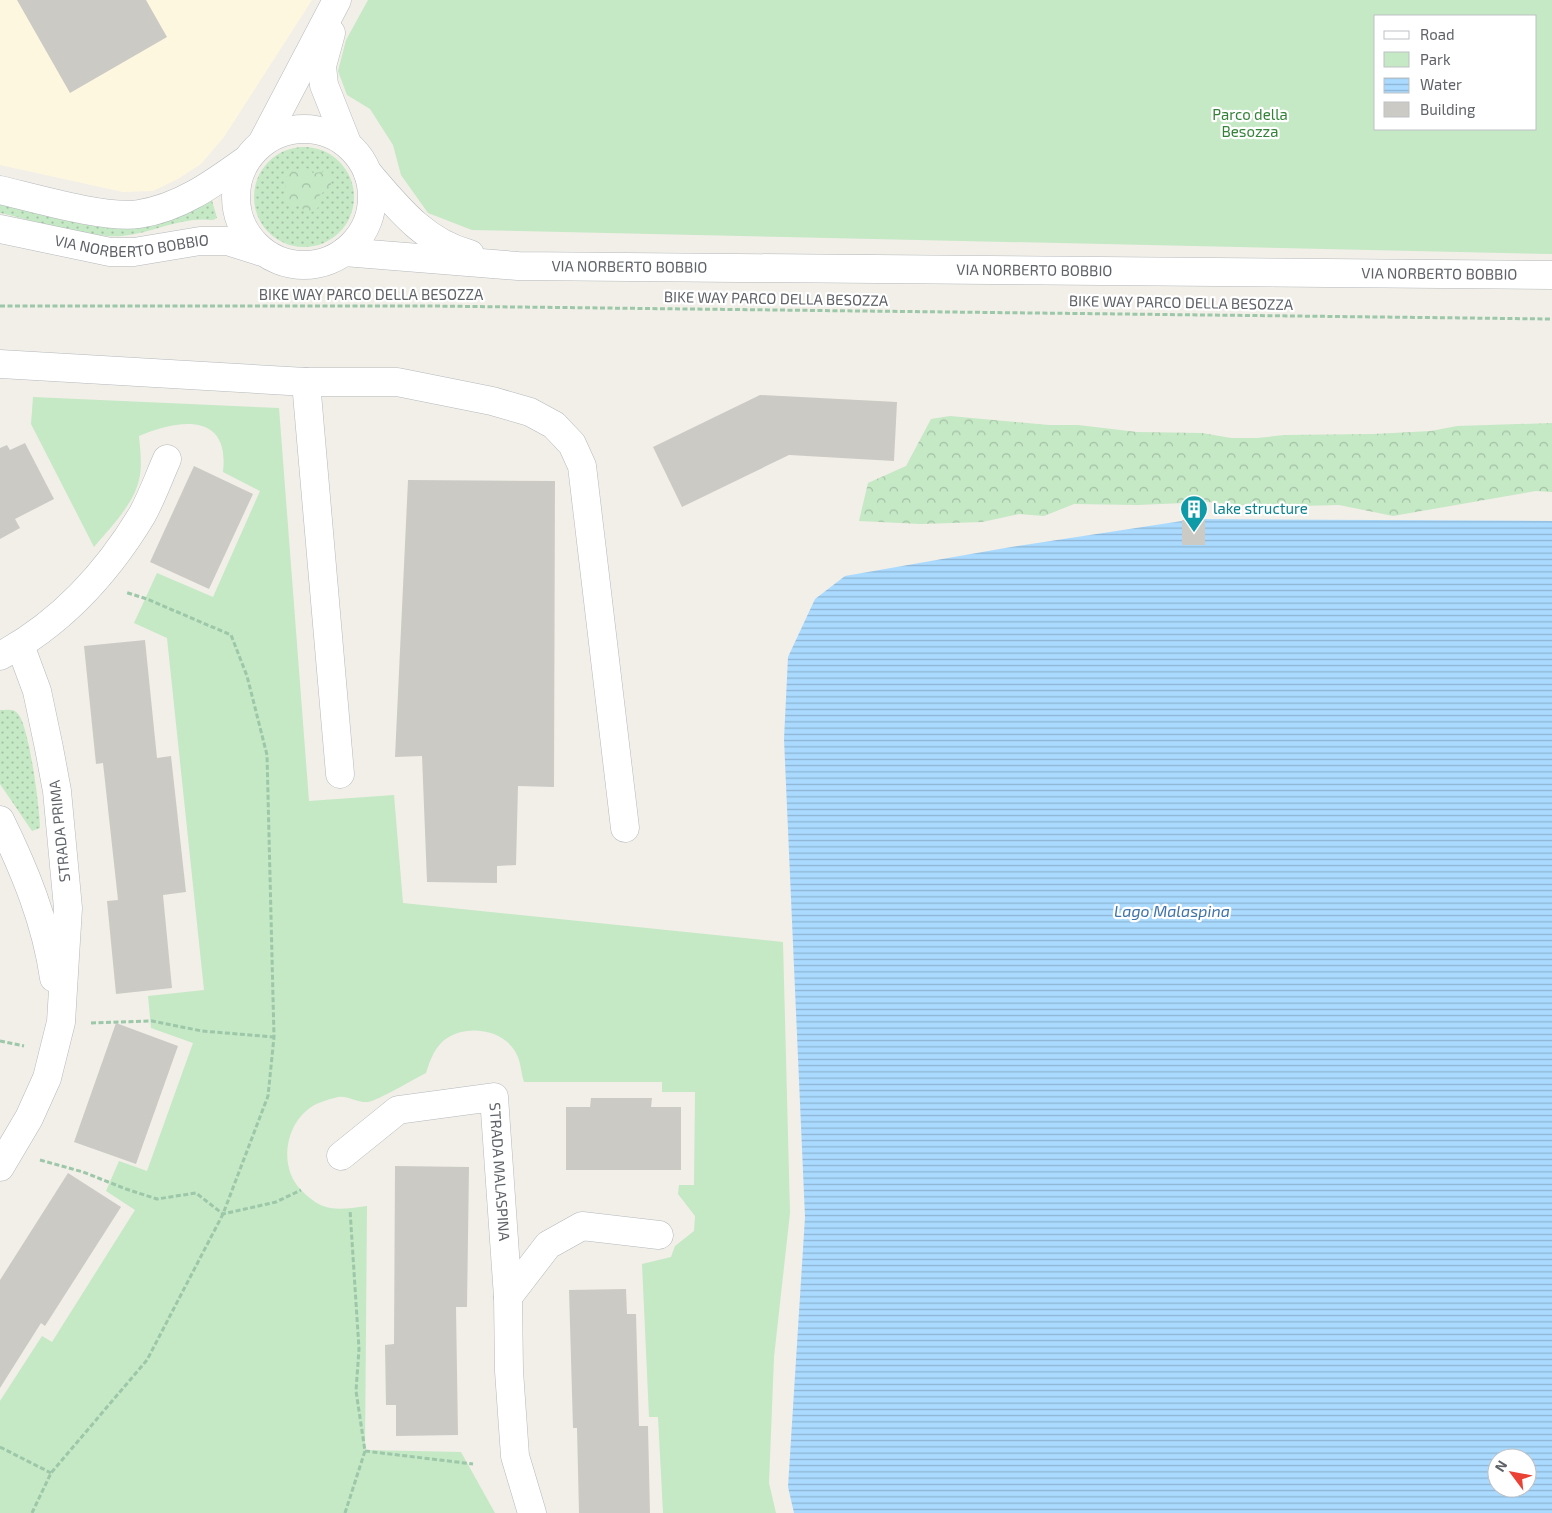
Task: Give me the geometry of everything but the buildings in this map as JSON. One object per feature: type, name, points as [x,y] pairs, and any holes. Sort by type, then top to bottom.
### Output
[{"type":"street","points":[[339,0],[322,66],[324,86],[346,143]]},
{"type":"street","points":[[255,150],[339,0]]},
{"type":"street","name":"VIA NORBERTO BOBBIO","points":[[0,190],[110,213],[138,215],[171,206],[210,186],[255,150],[284,131],[305,129],[327,132],[346,143],[359,157],[368,173],[408,219],[436,241],[454,250],[518,266]]},
{"type":"street","name":"VIA NORBERTO BOBBIO","points":[[255,150],[238,178],[236,199],[239,219],[248,237],[262,252]]},
{"type":"street","name":"VIA NORBERTO BOBBIO","points":[[0,229],[110,252],[134,252],[200,241],[227,241],[262,252],[282,262],[303,265],[324,262],[344,252],[360,236],[369,216],[372,194],[368,173]]},
{"type":"street","name":"VIA NORBERTO BOBBIO","points":[[344,252],[518,266],[1552,275]]},
{"type":"street","points":[[0,364],[306,382],[397,382],[492,401],[530,412],[554,425],[572,444],[582,466],[625,828]]},
{"type":"street","points":[[306,382],[340,774]]},
{"type":"street","name":"STRADA PRIMA","points":[[5,1160],[29,1118],[47,1078],[60,1028],[68,908],[62,843],[49,748],[37,691],[10,650],[68,608],[109,564],[142,514],[167,459]]},
{"type":"street","name":"STRADA PRIMA","points":[[0,820],[25,869],[41,917],[53,970],[60,1028]]},
{"type":"street","name":"STRADA MALASPINA","points":[[341,1156],[398,1110],[494,1097],[508,1297],[509,1371],[515,1456],[532,1513]]},
{"type":"street","points":[[508,1297],[548,1245],[582,1226],[659,1234]]},
{"type":"path","name":"BIKE WAY PARCO DELLA BESOZZA","points":[[0,306],[430,306],[1552,319]]},
{"type":"path","points":[[32,1513],[51,1473],[147,1360],[223,1214],[268,1096],[274,1037],[268,755],[247,676],[231,635],[147,599],[93,583]]},
{"type":"path","points":[[60,1028],[94,1022],[152,1020],[202,1031],[274,1037]]},
{"type":"path","points":[[5,1160],[83,1172],[126,1189],[157,1198],[196,1193],[223,1214]]},
{"type":"path","points":[[223,1214],[276,1202],[300,1190]]},
{"type":"path","points":[[345,1513],[365,1451],[356,1391],[358,1349],[350,1210]]},
{"type":"path","points":[[0,1447],[51,1473]]},
{"type":"path","points":[[365,1451],[473,1464]]},
{"type":"shaded area","points":[[0,0],[312,0],[224,137],[201,164],[178,179],[153,191],[123,192],[0,165]]},
{"type":"green space","name":"Parco della Besozza","points":[[368,0],[1552,0],[1552,254],[472,230],[428,213],[401,175],[393,145],[370,109],[347,95],[338,71],[346,40]]},
{"type":"green space","points":[[304,147],[323,151],[340,161],[350,178],[354,197],[350,216],[340,233],[323,243],[304,247],[285,243],[268,233],[258,216],[254,197],[258,178],[268,161],[285,151]]},
{"type":"green space","points":[[307,168],[313,173],[324,172],[330,177],[331,185],[319,196],[320,206],[312,212],[305,212],[299,204],[290,204],[284,199],[286,189],[284,179],[294,170]]},
{"type":"green space","points":[[211,197],[217,218],[213,220],[190,220],[122,236],[95,235],[79,232],[0,213],[0,203],[95,225]]},
{"type":"green space","points":[[33,397],[279,408],[309,801],[394,795],[403,903],[783,942],[790,1213],[774,1357],[769,1483],[776,1513],[663,1513],[658,1417],[649,1417],[642,1264],[671,1257],[675,1246],[694,1231],[695,1216],[678,1194],[679,1185],[694,1185],[695,1092],[662,1092],[662,1082],[524,1082],[517,1055],[511,1046],[494,1034],[472,1031],[461,1032],[442,1042],[430,1060],[426,1073],[380,1097],[364,1102],[338,1097],[309,1108],[293,1128],[287,1150],[290,1171],[294,1181],[301,1190],[317,1203],[339,1209],[367,1206],[365,1450],[461,1452],[495,1513],[0,1513],[0,1401],[42,1336],[52,1342],[135,1210],[106,1191],[119,1161],[147,1171],[193,1043],[151,1028],[148,996],[204,990],[167,638],[134,623],[157,573],[213,597],[260,491],[223,472],[223,453],[218,439],[210,430],[199,425],[185,424],[154,430],[139,436],[141,470],[134,495],[122,514],[94,547],[31,424]]},
{"type":"green space","points":[[950,416],[1049,425],[1078,425],[1137,432],[1202,433],[1231,438],[1373,434],[1431,431],[1457,426],[1552,423],[1552,492],[1536,491],[1393,516],[1339,505],[1261,507],[1207,502],[1138,505],[1074,504],[1044,516],[1019,514],[982,522],[921,524],[859,521],[868,483],[906,466],[931,419]]},
{"type":"green space","points":[[0,710],[16,712],[22,721],[26,734],[40,818],[40,828],[32,831],[0,784]]},
{"type":"water","name":"Lago Malaspina","points":[[1195,519],[1552,521],[1552,1513],[794,1513],[788,1487],[805,1217],[784,739],[788,657],[815,599],[845,576],[1011,547]]},
{"type":"place","name":"lake structure","points":[[1194,533]]}]
